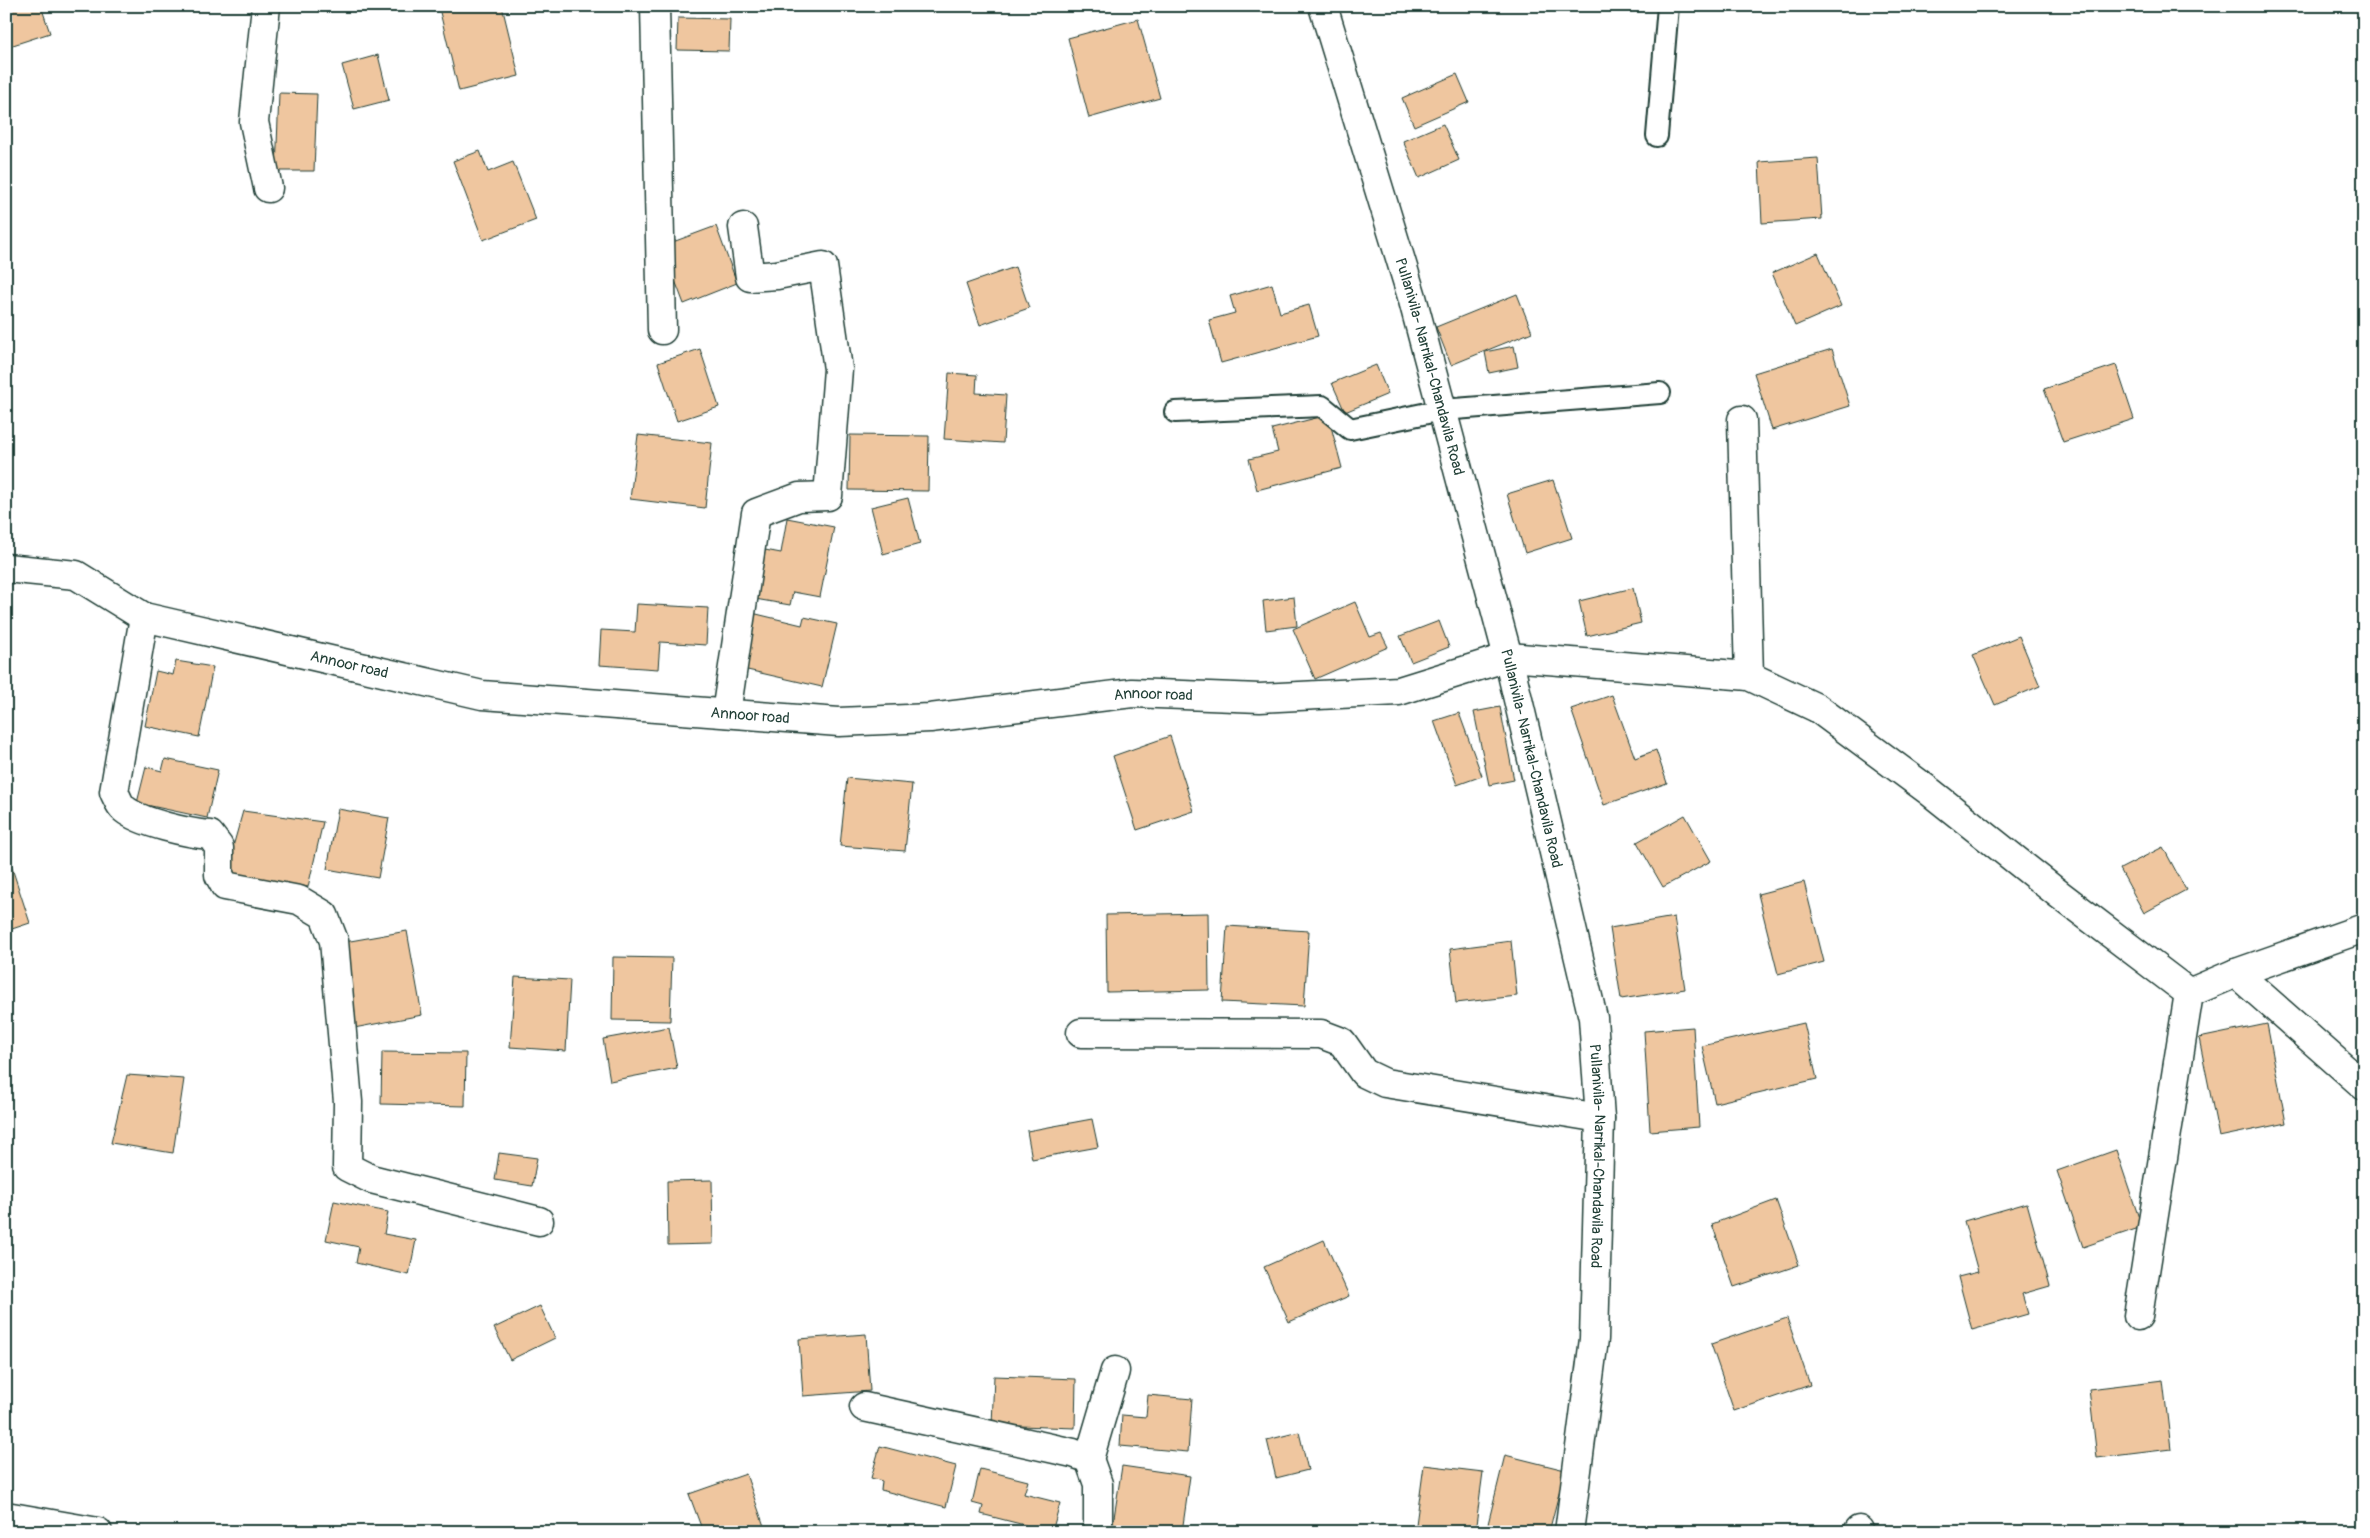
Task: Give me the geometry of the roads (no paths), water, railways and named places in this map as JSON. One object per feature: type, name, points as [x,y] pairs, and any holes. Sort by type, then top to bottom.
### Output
[{"type":"street","points":[[266,6],[254,122],[268,188]]},
{"type":"street","points":[[655,6],[662,330]]},
{"type":"street","name":"Pullanivila- Narrikal-Chandavila Road","points":[[1323,6],[1412,297],[1508,657],[1593,1018],[1600,1118],[1594,1339],[1569,1532]]},
{"type":"street","points":[[726,713],[756,513],[799,497],[828,496],[838,369],[823,266],[777,275],[750,277],[743,227]]},
{"type":"street","points":[[1742,420],[1749,676]]},
{"type":"street","name":"Annoor road","points":[[6,568],[76,576],[144,617],[482,695],[839,722],[930,718],[1132,693],[1260,698],[1398,691],[1508,657]]},
{"type":"street","points":[[144,617],[114,792],[122,808],[133,814],[188,834],[210,835],[218,847],[219,875],[225,886],[299,900],[324,915],[334,941],[348,1102],[347,1167],[371,1179],[539,1221]]},
{"type":"street","points":[[1508,657],[1749,676],[1816,708],[1929,791],[2060,895],[2189,993]]},
{"type":"street","points":[[2189,993],[2364,928]]},
{"type":"street","points":[[2236,974],[2364,1086]]},
{"type":"street","points":[[2138,1316],[2189,993]]},
{"type":"street","points":[[1081,1033],[1320,1034],[1342,1042],[1364,1074],[1384,1083],[1600,1118]]},
{"type":"street","points":[[1098,1532],[1098,1484],[1089,1459],[1115,1371]]},
{"type":"street","points":[[864,1407],[1073,1453],[1089,1459]]},
{"type":"street","points":[[6,1516],[98,1532]]},
{"type":"lane","points":[[1657,136],[1668,6]]},
{"type":"lane","points":[[1175,412],[1322,406],[1350,429],[1442,410],[1660,393]]}]
